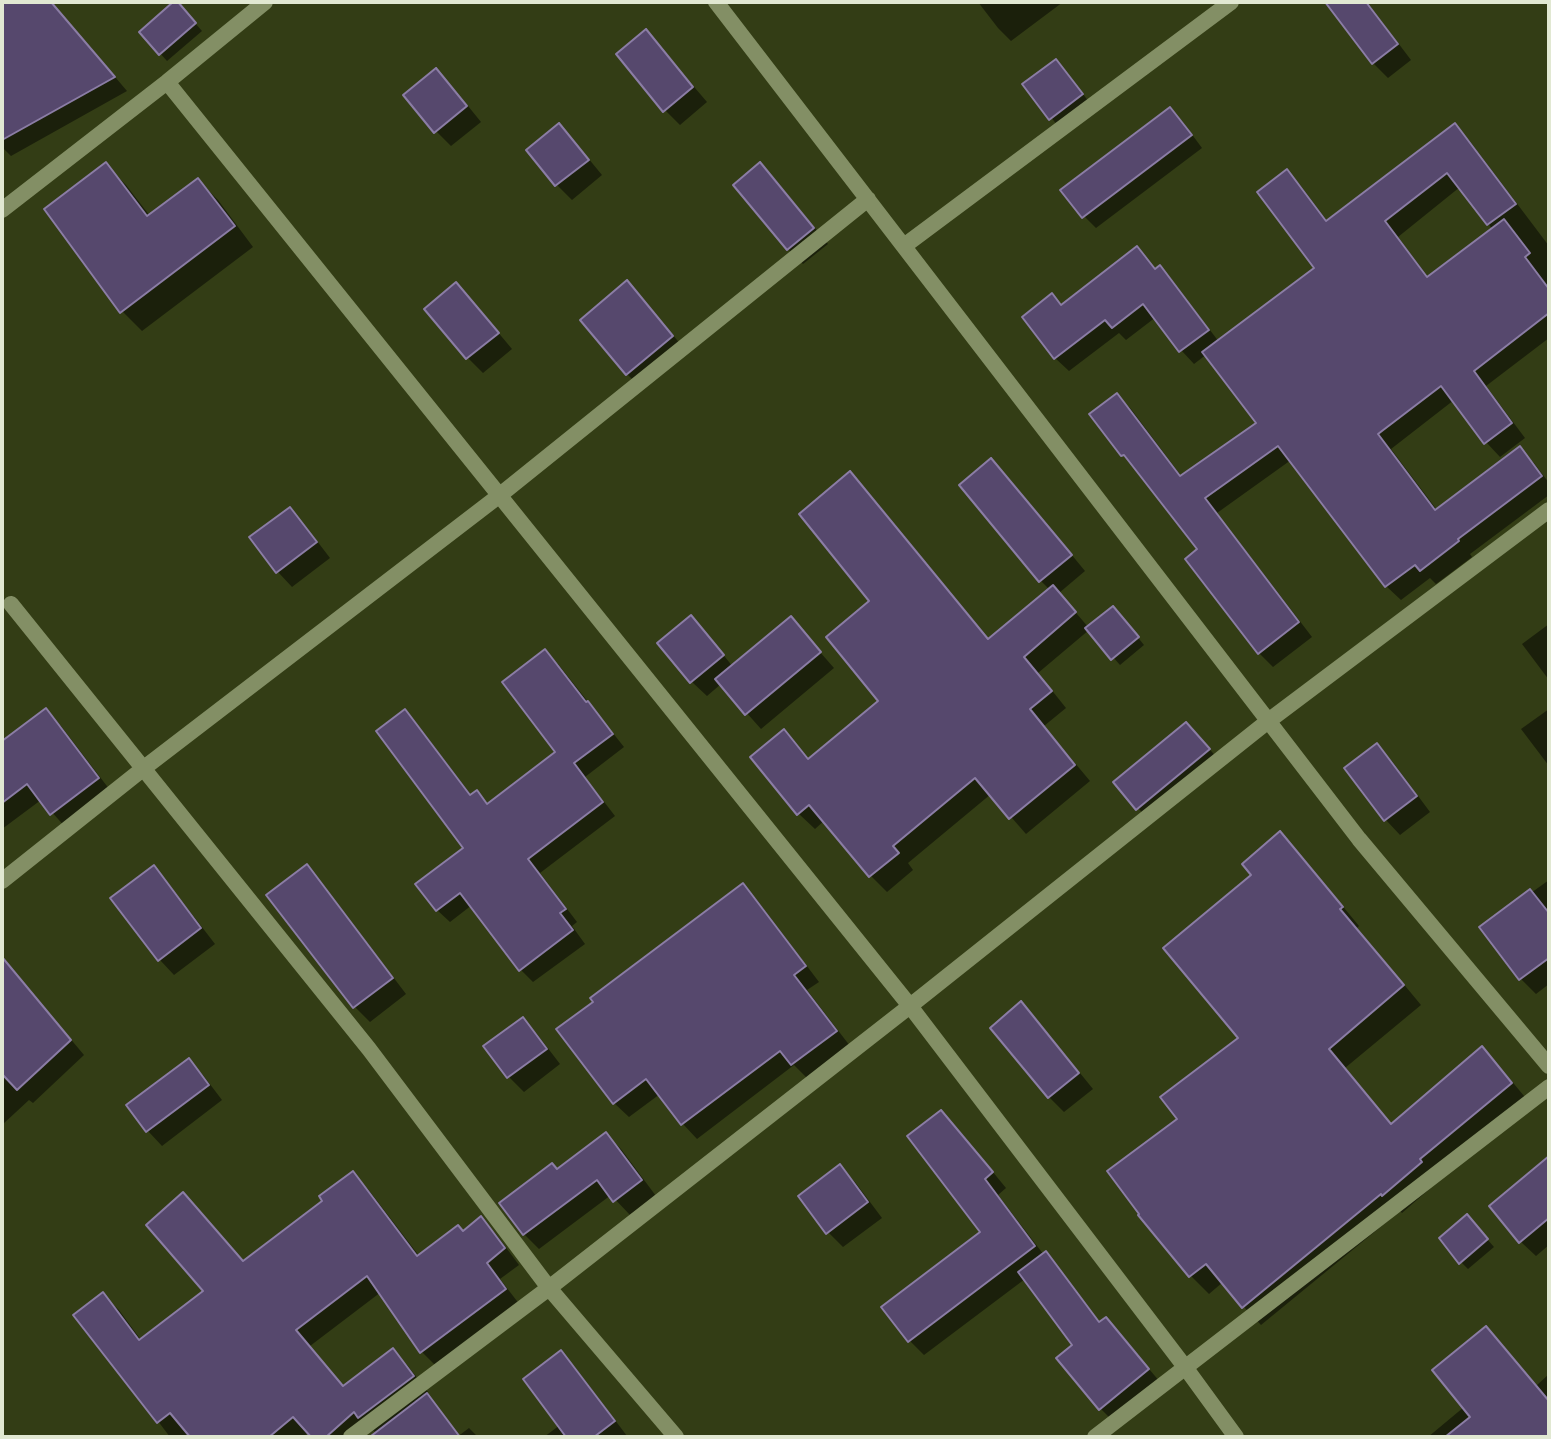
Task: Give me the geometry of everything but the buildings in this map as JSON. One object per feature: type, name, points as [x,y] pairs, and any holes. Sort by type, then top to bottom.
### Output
[{"type":"street","points":[[2,210],[265,2]]},
{"type":"street","points":[[716,2],[1267,722],[1359,839],[1549,1066]]},
{"type":"street","points":[[904,246],[1231,2]]},
{"type":"street","points":[[167,82],[910,1006],[1236,1437]]},
{"type":"street","points":[[2,881],[500,495],[868,199]]},
{"type":"street","points":[[351,1437],[549,1288],[1267,722],[1549,510]]},
{"type":"street","points":[[11,604],[369,1049],[549,1288],[676,1437]]},
{"type":"street","points":[[1095,1437],[1549,1087]]}]
